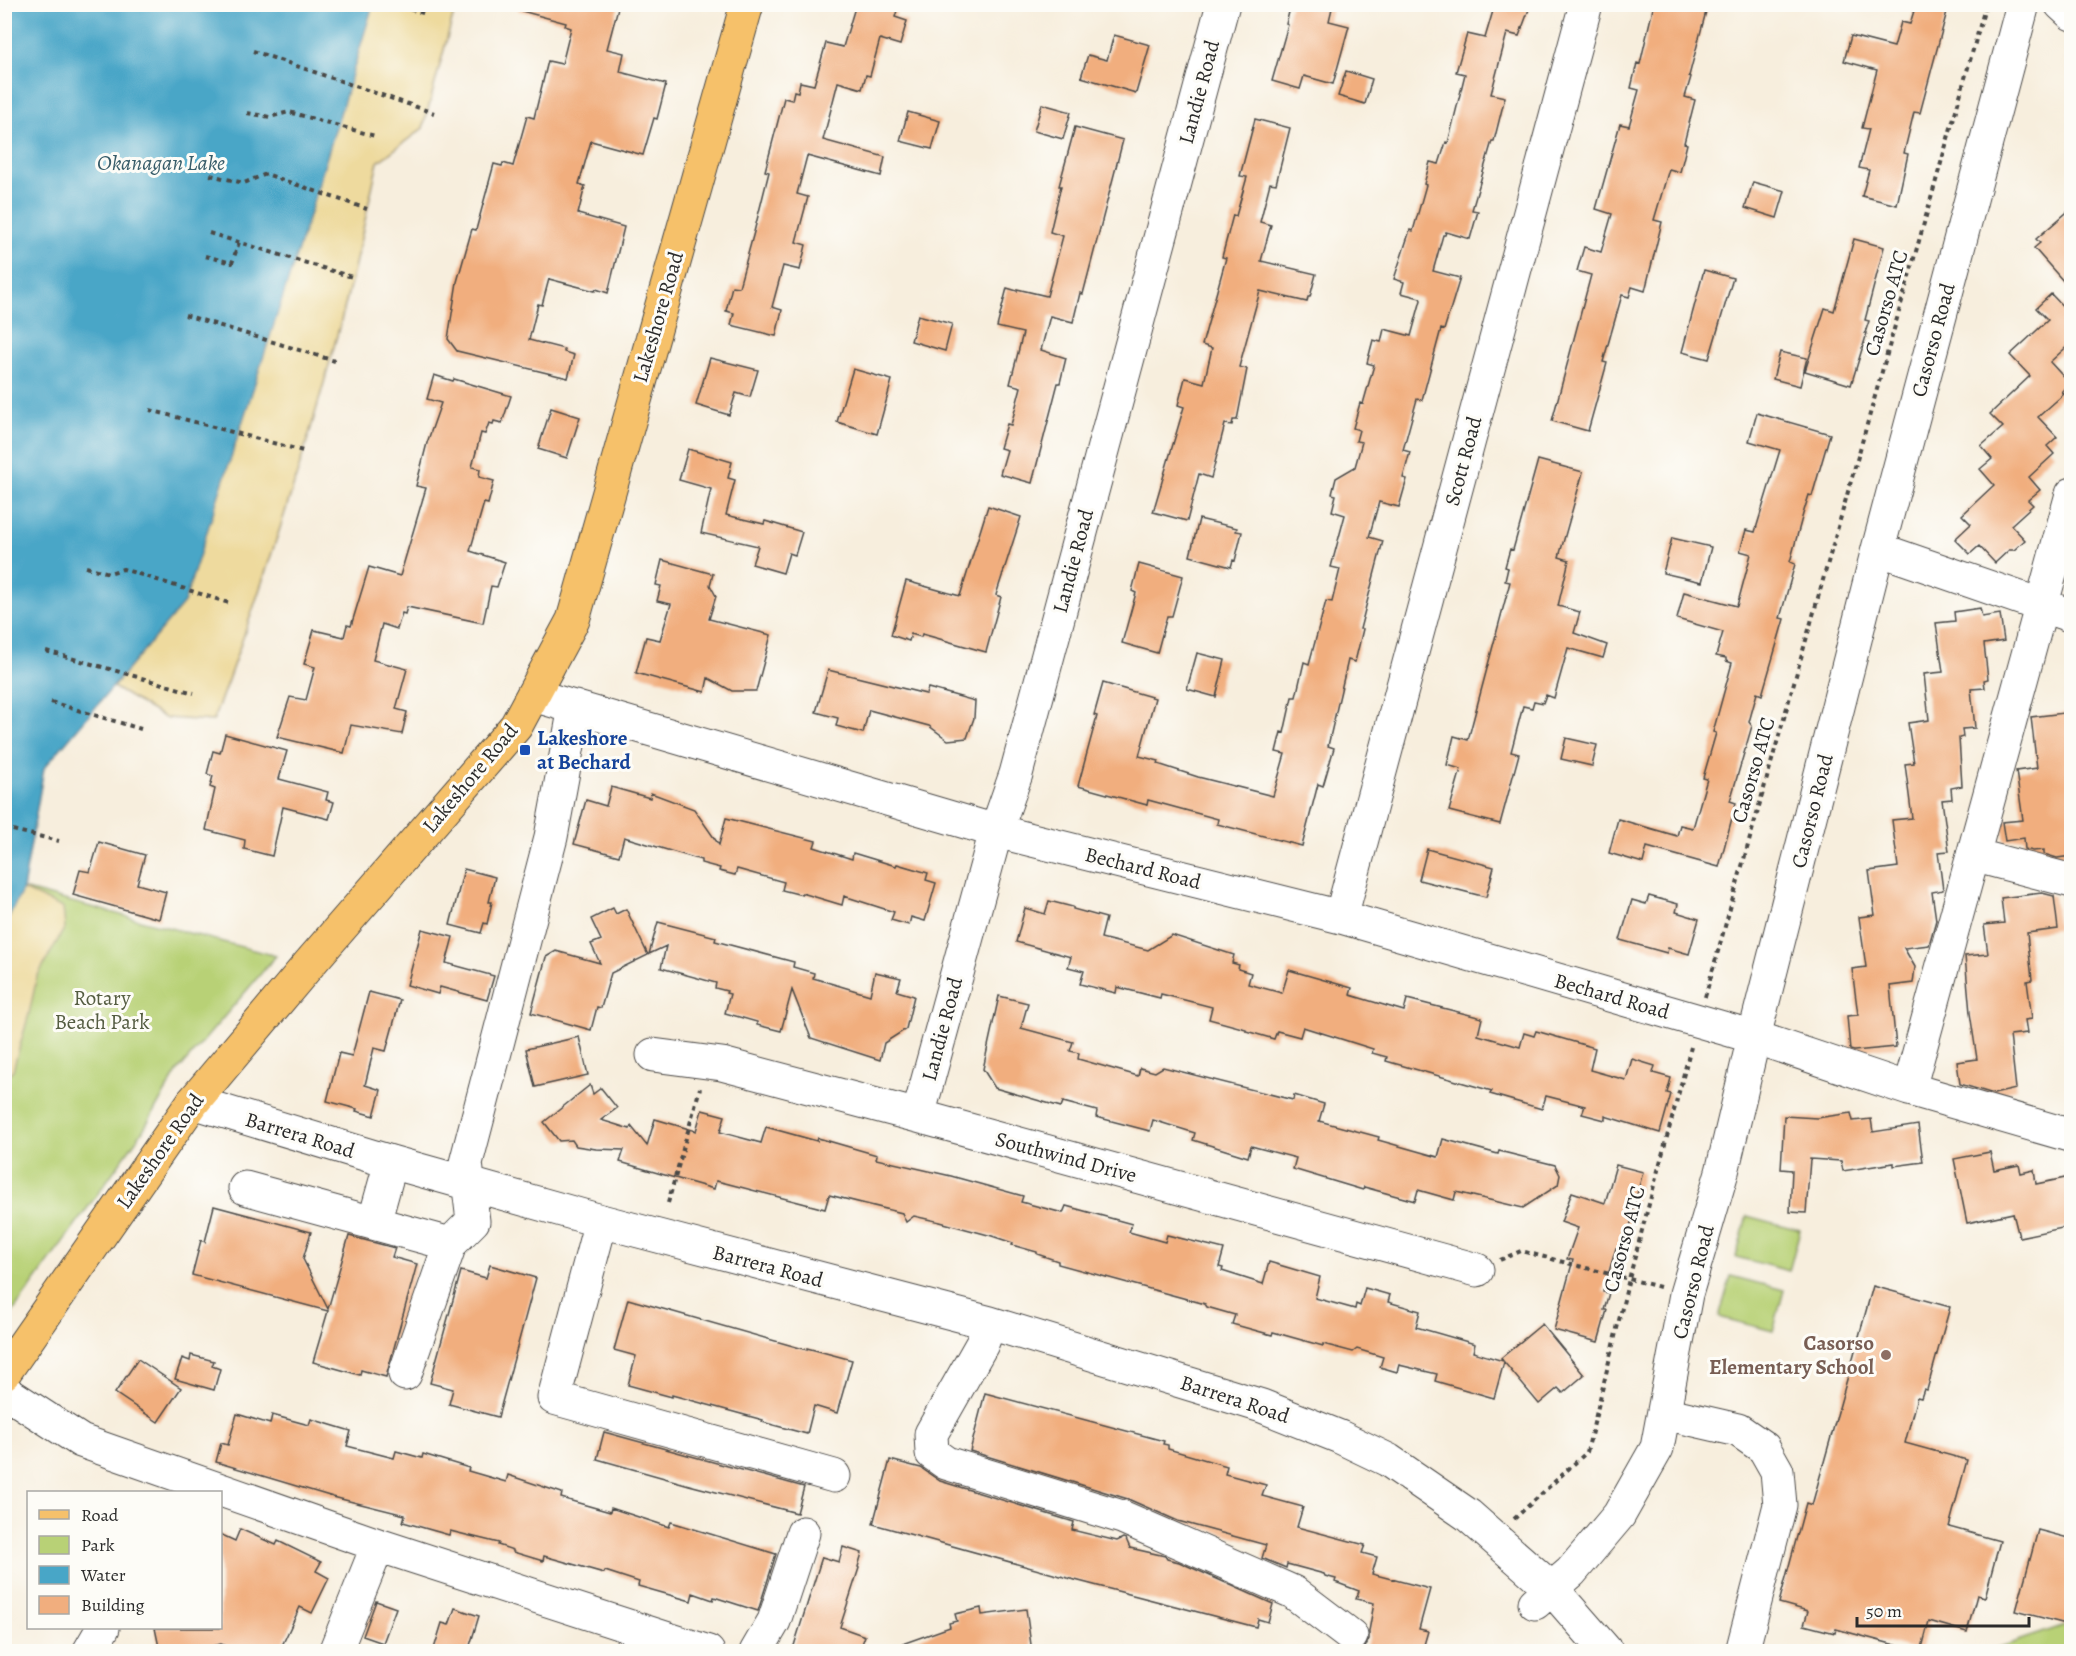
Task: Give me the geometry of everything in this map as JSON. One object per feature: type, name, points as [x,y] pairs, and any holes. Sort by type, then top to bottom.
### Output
[{"type":"main road","name":"Lakeshore Road","points":[[4,1373],[193,1102],[310,963],[516,726],[533,695],[573,620],[747,4]]},
{"type":"street","name":"Landie Road","points":[[918,1116],[996,831],[1016,774],[1222,4]]},
{"type":"street","name":"Scott Road","points":[[1341,917],[1586,4]]},
{"type":"street","name":"Casorso Road","points":[[1544,1596],[1571,1572],[1619,1515],[1657,1448],[1686,1294],[1722,1172],[1878,549],[2023,4]]},
{"type":"street","points":[[2061,4],[2072,14]]},
{"type":"street","points":[[1909,1089],[2072,494]]},
{"type":"street","points":[[1878,549],[2072,616]]},
{"type":"street","name":"Bechard Road","points":[[533,695],[996,831],[1341,917],[1754,1037],[1909,1089],[2072,1136]]},
{"type":"street","points":[[405,1374],[450,1244],[473,1221],[466,1163],[551,837],[574,708]]},
{"type":"street","points":[[1973,855],[2072,881]]},
{"type":"street","name":"Southwind Drive","points":[[653,1055],[722,1064],[1477,1270]]},
{"type":"street","name":"Barrera Road","points":[[193,1102],[391,1162],[601,1221],[990,1323],[1262,1406],[1340,1437],[1377,1475],[1544,1596]]},
{"type":"street","points":[[374,1223],[391,1162]]},
{"type":"street","points":[[245,1188],[450,1244]]},
{"type":"street","points":[[601,1221],[554,1398],[834,1476]]},
{"type":"street","points":[[990,1323],[982,1344],[931,1434],[932,1453],[946,1463],[1122,1517],[1272,1582],[1293,1592],[1351,1636]]},
{"type":"street","points":[[4,1390],[81,1441],[378,1545],[708,1652]]},
{"type":"street","points":[[1664,1413],[1738,1430],[1764,1448],[1777,1471],[1780,1505],[1742,1652]]},
{"type":"street","points":[[756,1652],[774,1621],[803,1533]]},
{"type":"street","points":[[335,1652],[378,1545]]},
{"type":"street","points":[[1544,1596],[1578,1652]]},
{"type":"street","points":[[1544,1596],[1607,1652]]},
{"type":"street","points":[[89,1652],[102,1629]]},
{"type":"path","points":[[393,4],[426,14]]},
{"type":"path","name":"Casorso ATC","points":[[1514,1519],[1587,1452],[1629,1279],[1698,1021],[1986,4]]},
{"type":"path","points":[[253,51],[434,113]]},
{"type":"path","points":[[247,113],[270,117],[289,112],[375,136]]},
{"type":"path","points":[[210,175],[244,183],[266,174],[367,209]]},
{"type":"path","points":[[209,233],[352,277]]},
{"type":"path","points":[[205,256],[232,263],[239,242]]},
{"type":"path","points":[[185,315],[335,361]]},
{"type":"path","points":[[150,410],[303,451]]},
{"type":"path","points":[[86,567],[109,573],[123,569],[232,604]]},
{"type":"path","points":[[46,651],[194,693]]},
{"type":"path","points":[[51,702],[141,729]]},
{"type":"path","points":[[4,828],[59,841]]},
{"type":"path","points":[[668,1203],[707,1062]]},
{"type":"path","points":[[1477,1270],[1521,1251],[1686,1294]]},
{"type":"green space","name":"Rotary Beach Park","points":[[23,889],[276,956],[177,1072],[142,1132],[5,1323],[4,924]]},
{"type":"green space","points":[[1747,1216],[1800,1230],[1789,1271],[1736,1257]]},
{"type":"green space","points":[[1731,1276],[1784,1290],[1773,1331],[1719,1317]]},
{"type":"green space","points":[[2071,1623],[2071,1651],[1989,1651]]},
{"type":"sand","points":[[372,5],[456,5],[423,128],[378,162],[347,298],[314,419],[266,571],[213,721],[165,718],[113,687],[184,603]]},
{"type":"sand","points":[[15,886],[63,908],[65,927],[37,977],[13,1070],[5,1078],[5,906]]},
{"type":"water","name":"Okanagan Lake","points":[[5,4],[373,5],[309,216],[184,603],[44,768],[23,889],[5,924]]},
{"type":"building","points":[[519,4],[619,4],[607,49],[624,53],[620,72],[666,84],[657,119],[654,118],[643,155],[591,141],[579,184],[585,186],[578,214],[624,227],[608,293],[549,279],[542,305],[538,304],[529,340],[564,349],[564,352],[574,355],[568,378],[457,351],[448,339],[457,282],[472,229],[476,230],[494,164],[502,166],[503,163],[513,166],[527,116],[534,118],[548,61],[562,64],[571,28],[565,26],[566,23],[518,10]]},
{"type":"building","points":[[856,4],[899,4],[895,17],[907,21],[900,45],[880,39],[870,76],[866,75],[862,89],[838,82],[823,140],[885,157],[881,176],[807,156],[797,194],[808,197],[796,242],[806,245],[800,270],[783,266],[772,307],[782,310],[776,336],[731,325],[734,313],[726,311],[732,286],[739,287],[754,232],[769,172],[765,171],[784,98],[792,100],[794,91],[798,92],[800,82],[814,85],[826,43],[843,47]]},
{"type":"building","points":[[1291,4],[1333,4],[1329,21],[1349,26],[1333,84],[1304,76],[1300,89],[1272,81],[1288,25],[1286,24]]},
{"type":"building","points":[[1495,4],[1531,4],[1519,36],[1507,33],[1491,94],[1505,97],[1472,210],[1478,211],[1470,239],[1446,232],[1443,235],[1433,271],[1460,278],[1444,330],[1441,329],[1422,400],[1417,399],[1403,450],[1410,452],[1403,478],[1407,479],[1399,507],[1379,502],[1369,537],[1383,541],[1360,629],[1363,629],[1355,662],[1348,660],[1328,746],[1334,748],[1323,786],[1318,784],[1302,846],[1217,824],[1218,819],[1148,800],[1147,805],[1078,786],[1097,716],[1094,715],[1103,683],[1155,698],[1139,756],[1159,761],[1158,764],[1198,777],[1273,796],[1285,754],[1276,752],[1281,732],[1284,733],[1292,697],[1296,697],[1304,662],[1309,664],[1326,601],[1332,602],[1340,569],[1331,567],[1345,515],[1332,511],[1336,495],[1332,494],[1336,478],[1355,467],[1362,442],[1356,441],[1359,430],[1353,428],[1360,403],[1363,404],[1374,365],[1367,363],[1373,340],[1381,342],[1384,329],[1411,336],[1421,300],[1401,293],[1404,282],[1394,279],[1410,230],[1413,231],[1430,162],[1439,164],[1446,142],[1448,143],[1465,74],[1456,72],[1467,34],[1485,38]]},
{"type":"building","points":[[1654,4],[1708,4],[1685,97],[1695,100],[1684,143],[1687,144],[1680,172],[1669,169],[1654,220],[1662,222],[1645,291],[1632,287],[1629,297],[1622,295],[1603,362],[1607,363],[1588,431],[1552,421],[1591,275],[1577,271],[1584,247],[1601,252],[1612,214],[1596,209],[1620,124],[1629,126],[1639,90],[1631,88],[1637,63],[1640,64]]},
{"type":"building","points":[[1916,4],[1949,4],[1920,113],[1914,112],[1904,153],[1908,154],[1897,205],[1862,196],[1869,170],[1859,168],[1869,129],[1862,128],[1877,70],[1844,61],[1851,36],[1894,47],[1901,22],[1910,24]]},
{"type":"building","points":[[1114,35],[1150,45],[1136,93],[1081,77],[1088,55],[1107,60]]},
{"type":"building","points":[[1346,71],[1372,79],[1365,104],[1338,96]]},
{"type":"building","points":[[1042,104],[1071,112],[1063,139],[1034,131]]},
{"type":"building","points":[[908,112],[940,121],[932,149],[900,141]]},
{"type":"building","points":[[1255,119],[1290,128],[1276,184],[1270,183],[1260,222],[1271,225],[1261,261],[1316,274],[1307,302],[1260,291],[1239,367],[1247,369],[1237,420],[1233,420],[1232,425],[1225,424],[1211,478],[1199,474],[1187,521],[1153,512],[1184,407],[1178,405],[1185,378],[1204,383],[1212,348],[1202,345],[1226,258],[1222,257],[1233,215],[1236,216],[1247,177],[1240,176]]},
{"type":"building","points":[[1075,127],[1123,140],[1083,294],[1080,293],[1073,322],[1050,316],[1041,350],[1066,358],[1032,483],[1000,474],[1007,450],[1000,448],[1007,424],[1011,425],[1021,387],[1010,384],[1023,333],[997,327],[1007,288],[1047,296],[1063,236],[1050,232],[1061,186],[1059,186]]},
{"type":"building","points":[[1753,182],[1785,191],[1777,218],[1745,208]]},
{"type":"building","points":[[2072,208],[2072,291],[2034,248],[2040,243],[2036,239]]},
{"type":"building","points":[[1854,239],[1884,247],[1865,320],[1869,321],[1865,333],[1867,333],[1851,385],[1805,371],[1825,308],[1834,311]]},
{"type":"building","points":[[1704,270],[1733,278],[1709,359],[1682,352]]},
{"type":"building","points":[[2051,294],[2072,316],[2072,342],[2050,362],[2070,384],[2062,392],[2064,394],[2038,417],[2057,437],[2047,446],[2054,454],[2029,477],[2040,490],[2028,500],[2033,505],[2011,525],[2025,540],[1995,563],[1979,546],[1970,554],[1955,539],[1971,524],[1962,515],[1994,485],[1980,469],[1992,459],[1981,446],[2003,427],[1990,414],[2030,376],[2010,355],[2048,320],[2036,308]]},
{"type":"building","points":[[918,315],[952,324],[945,351],[911,341]]},
{"type":"building","points":[[1780,352],[1807,358],[1800,386],[1773,379]]},
{"type":"building","points":[[710,358],[758,370],[750,397],[736,393],[729,415],[696,405]]},
{"type":"building","points":[[853,369],[892,380],[877,434],[837,422]]},
{"type":"building","points":[[434,375],[511,396],[502,423],[494,421],[493,424],[489,423],[485,434],[481,433],[472,467],[480,469],[479,477],[494,481],[488,504],[484,503],[470,551],[505,562],[497,587],[491,586],[483,623],[407,607],[405,614],[402,613],[397,629],[382,624],[373,660],[407,669],[396,709],[407,712],[402,734],[351,725],[344,753],[277,737],[290,697],[306,700],[315,667],[304,664],[314,630],[344,637],[347,625],[351,626],[369,567],[400,576],[426,488],[416,486],[427,443],[441,403],[427,399]]},
{"type":"building","points":[[551,408],[580,417],[567,458],[538,449]]},
{"type":"building","points":[[1757,413],[1830,434],[1812,496],[1809,495],[1803,514],[1790,562],[1795,564],[1780,618],[1784,619],[1762,695],[1757,693],[1749,722],[1752,726],[1730,801],[1736,803],[1719,867],[1647,847],[1643,863],[1609,853],[1618,819],[1677,836],[1680,825],[1693,828],[1707,779],[1703,778],[1716,733],[1713,732],[1732,663],[1726,661],[1726,658],[1716,656],[1723,632],[1677,619],[1684,592],[1737,606],[1751,554],[1740,551],[1746,530],[1755,532],[1780,450],[1749,441]]},
{"type":"building","points":[[688,449],[732,462],[728,478],[735,480],[726,515],[764,524],[765,521],[802,532],[795,555],[789,553],[783,573],[752,564],[758,546],[701,533],[711,489],[679,480]]},
{"type":"building","points":[[1538,460],[1583,472],[1559,557],[1569,560],[1558,606],[1580,612],[1574,633],[1607,645],[1603,658],[1568,648],[1554,698],[1546,695],[1543,703],[1534,701],[1532,708],[1523,706],[1511,752],[1519,754],[1500,824],[1449,811],[1461,769],[1447,765],[1454,736],[1468,740],[1510,582],[1505,581],[1508,568],[1505,567],[1510,549],[1513,550]]},
{"type":"building","points":[[988,506],[1021,517],[996,595],[1001,597],[986,652],[922,634],[921,637],[911,634],[909,641],[891,635],[906,581],[960,596]]},
{"type":"building","points":[[1199,519],[1237,528],[1236,531],[1242,532],[1235,561],[1233,560],[1231,567],[1190,556]]},
{"type":"building","points":[[1672,538],[1711,547],[1702,582],[1663,573]]},
{"type":"building","points":[[662,560],[713,574],[710,585],[716,596],[709,619],[771,635],[756,691],[732,691],[708,678],[705,692],[636,673],[646,637],[660,640],[671,604],[657,601],[661,586],[656,585]]},
{"type":"building","points":[[1139,564],[1183,576],[1172,616],[1167,616],[1157,653],[1122,643],[1136,593],[1132,591]]},
{"type":"building","points":[[1980,608],[1982,617],[2000,614],[2004,641],[1984,644],[1988,679],[1984,680],[1985,688],[1971,689],[1975,728],[1962,729],[1963,737],[1959,738],[1962,786],[1951,788],[1952,799],[1942,800],[1949,851],[1938,852],[1943,890],[1932,892],[1936,920],[1929,945],[1904,948],[1915,967],[1913,983],[1890,986],[1896,1047],[1850,1050],[1847,1016],[1858,1015],[1852,969],[1866,967],[1859,917],[1875,915],[1869,871],[1898,867],[1892,820],[1912,818],[1905,764],[1914,763],[1908,723],[1929,720],[1924,674],[1943,672],[1936,623],[1955,621],[1954,612]]},
{"type":"building","points":[[1197,653],[1225,660],[1216,697],[1187,689]]},
{"type":"building","points":[[828,670],[926,694],[928,688],[975,701],[974,718],[967,738],[948,740],[929,726],[869,710],[863,733],[836,726],[838,718],[816,712]]},
{"type":"building","points":[[2072,712],[2072,856],[2057,858],[2044,854],[2044,850],[2025,849],[2024,838],[2005,841],[2002,822],[2023,820],[2016,771],[2037,768],[2031,717]]},
{"type":"building","points":[[225,734],[287,751],[279,779],[328,792],[326,800],[334,802],[329,819],[283,807],[272,856],[244,849],[245,840],[206,830],[215,789],[210,787],[213,776],[207,774],[213,751],[220,753]]},
{"type":"building","points":[[1566,738],[1597,745],[1592,766],[1561,759]]},
{"type":"building","points":[[611,787],[650,798],[651,793],[694,809],[719,845],[726,818],[816,841],[814,847],[852,859],[853,853],[928,873],[926,880],[936,883],[925,921],[911,917],[909,925],[891,920],[894,912],[844,896],[842,905],[802,893],[802,895],[782,890],[784,882],[737,869],[735,875],[719,871],[720,868],[701,863],[701,860],[624,837],[619,856],[574,844],[586,800],[606,806]]},
{"type":"building","points":[[99,842],[145,855],[137,884],[166,892],[159,919],[73,895],[80,870],[90,872]]},
{"type":"building","points":[[1427,849],[1494,867],[1486,897],[1419,880]]},
{"type":"building","points":[[464,869],[495,877],[487,924],[484,923],[481,933],[450,925]]},
{"type":"building","points":[[2042,893],[2054,896],[2058,929],[2027,933],[2032,980],[2027,981],[2032,1019],[2025,1020],[2027,1033],[2010,1035],[2016,1089],[1994,1094],[1960,1084],[1957,1062],[1977,1059],[1965,956],[1988,954],[1984,925],[2004,923],[2001,898]]},
{"type":"building","points":[[1649,896],[1678,904],[1676,912],[1699,919],[1689,954],[1668,948],[1667,953],[1620,940],[1632,900],[1646,904]]},
{"type":"building","points":[[1049,901],[1106,918],[1101,938],[1148,950],[1172,935],[1234,955],[1232,963],[1239,965],[1238,969],[1251,973],[1248,984],[1282,993],[1289,970],[1352,988],[1350,995],[1404,1011],[1407,999],[1482,1018],[1478,1035],[1520,1047],[1524,1033],[1534,1036],[1536,1031],[1595,1048],[1590,1070],[1626,1080],[1632,1059],[1655,1066],[1653,1073],[1671,1078],[1667,1093],[1671,1094],[1660,1133],[1605,1116],[1605,1120],[1582,1114],[1585,1106],[1546,1096],[1542,1109],[1490,1094],[1492,1091],[1386,1061],[1387,1057],[1372,1053],[1373,1049],[1303,1027],[1300,1037],[1277,1031],[1274,1039],[1209,1019],[1212,1007],[1161,994],[1160,998],[1117,987],[1116,993],[1080,984],[1084,971],[1068,967],[1071,957],[1016,942],[1025,908],[1045,914]]},
{"type":"building","points":[[613,908],[616,914],[626,909],[648,955],[611,973],[601,1008],[597,1007],[591,1030],[531,1013],[546,957],[556,951],[600,963],[591,944],[601,940],[591,919]]},
{"type":"building","points":[[658,922],[716,937],[715,941],[794,962],[793,967],[814,973],[813,978],[870,995],[875,972],[901,978],[897,991],[914,996],[906,1029],[884,1043],[880,1060],[811,1038],[792,990],[781,1031],[725,1013],[730,994],[726,993],[727,991],[715,988],[716,983],[661,968],[666,946],[649,954]]},
{"type":"building","points":[[422,929],[453,937],[446,963],[494,976],[487,1000],[440,987],[438,994],[407,985]]},
{"type":"building","points":[[369,992],[400,1000],[386,1051],[374,1048],[365,1085],[381,1090],[374,1116],[327,1101],[339,1053],[352,1056]]},
{"type":"building","points":[[999,996],[1028,1003],[1021,1028],[1073,1042],[1070,1051],[1079,1053],[1078,1059],[1138,1076],[1140,1068],[1155,1072],[1163,1067],[1293,1100],[1294,1095],[1324,1104],[1319,1121],[1379,1137],[1378,1140],[1438,1157],[1443,1139],[1498,1154],[1499,1151],[1555,1165],[1560,1175],[1558,1185],[1523,1208],[1456,1192],[1454,1200],[1418,1190],[1415,1201],[1364,1187],[1363,1190],[1293,1169],[1296,1158],[1251,1146],[1248,1157],[1193,1140],[1195,1133],[1153,1120],[1150,1131],[1096,1117],[1097,1111],[1063,1102],[1061,1107],[995,1088],[983,1069]]},
{"type":"building","points":[[579,1037],[588,1075],[535,1087],[526,1049]]},
{"type":"building","points":[[590,1085],[593,1094],[601,1088],[617,1108],[601,1120],[630,1129],[631,1126],[647,1146],[655,1119],[696,1131],[702,1110],[725,1116],[720,1132],[761,1143],[766,1127],[817,1141],[818,1138],[877,1155],[876,1159],[951,1176],[1023,1196],[1021,1202],[1063,1213],[1066,1206],[1132,1224],[1129,1232],[1165,1242],[1167,1235],[1224,1249],[1219,1267],[1223,1268],[1222,1271],[1263,1284],[1269,1262],[1320,1277],[1315,1298],[1355,1309],[1356,1304],[1360,1306],[1365,1288],[1390,1295],[1388,1302],[1420,1311],[1416,1327],[1475,1344],[1473,1352],[1503,1361],[1501,1358],[1542,1324],[1584,1375],[1563,1393],[1558,1388],[1539,1404],[1504,1362],[1494,1398],[1435,1381],[1437,1374],[1399,1365],[1397,1372],[1380,1367],[1383,1357],[1357,1349],[1353,1352],[1323,1344],[1323,1346],[1273,1332],[1272,1335],[1232,1324],[1235,1315],[1207,1307],[1205,1304],[1058,1264],[1058,1261],[1037,1254],[1037,1252],[992,1236],[914,1216],[906,1222],[902,1213],[829,1195],[825,1209],[716,1181],[714,1189],[620,1162],[624,1150],[596,1149],[576,1146],[572,1140],[559,1141],[544,1122]]},
{"type":"building","points":[[1851,1113],[1853,1121],[1871,1119],[1873,1132],[1918,1125],[1923,1162],[1894,1166],[1894,1163],[1843,1171],[1841,1161],[1810,1159],[1806,1213],[1790,1212],[1792,1170],[1781,1169],[1784,1116],[1817,1118]]},
{"type":"building","points":[[1990,1152],[1994,1170],[2019,1165],[2021,1173],[2034,1170],[2036,1184],[2070,1177],[2072,1226],[2019,1237],[2013,1213],[1967,1223],[1954,1159]]},
{"type":"building","points":[[1616,1165],[1643,1172],[1631,1217],[1633,1217],[1622,1250],[1616,1248],[1603,1292],[1609,1293],[1598,1342],[1554,1330],[1573,1260],[1567,1259],[1578,1228],[1561,1222],[1572,1192],[1605,1203]]},
{"type":"building","points":[[214,1206],[311,1232],[303,1259],[328,1309],[349,1236],[395,1248],[392,1257],[417,1264],[386,1377],[361,1370],[360,1375],[313,1362],[328,1311],[192,1275],[201,1240],[205,1242]]},
{"type":"building","points":[[490,1265],[536,1278],[498,1417],[449,1404],[453,1389],[430,1383],[461,1271],[486,1278]]},
{"type":"building","points":[[1873,1286],[1950,1307],[1927,1390],[1924,1389],[1921,1398],[1917,1397],[1905,1443],[1967,1460],[1949,1527],[2000,1541],[1985,1597],[1977,1595],[1967,1632],[1929,1621],[1921,1652],[1836,1629],[1835,1633],[1804,1625],[1808,1611],[1779,1603],[1806,1503],[1812,1505]]},
{"type":"building","points":[[628,1299],[807,1350],[807,1348],[852,1360],[837,1413],[814,1406],[807,1434],[672,1395],[672,1397],[628,1385],[636,1356],[614,1350]]},
{"type":"building","points":[[191,1355],[214,1361],[212,1366],[220,1369],[214,1390],[175,1379],[182,1358],[190,1361]]},
{"type":"building","points":[[138,1359],[181,1388],[158,1422],[115,1393]]},
{"type":"building","points":[[985,1393],[1164,1441],[1163,1444],[1168,1445],[1168,1449],[1227,1466],[1225,1474],[1266,1485],[1262,1496],[1303,1507],[1297,1527],[1365,1545],[1362,1553],[1377,1557],[1372,1574],[1430,1589],[1419,1629],[1428,1631],[1422,1652],[1363,1652],[1369,1639],[1374,1603],[1356,1599],[1359,1591],[1335,1582],[1336,1579],[1324,1574],[1287,1564],[1286,1568],[1262,1558],[1266,1545],[1178,1521],[1128,1499],[970,1451]]},
{"type":"building","points":[[237,1414],[270,1424],[272,1415],[309,1425],[311,1419],[351,1431],[347,1446],[394,1458],[396,1451],[422,1458],[423,1454],[506,1482],[508,1475],[562,1493],[561,1498],[610,1512],[611,1508],[669,1527],[671,1522],[776,1554],[758,1611],[693,1593],[691,1601],[638,1586],[639,1582],[605,1571],[604,1573],[544,1556],[543,1561],[513,1552],[513,1550],[498,1545],[499,1543],[450,1531],[449,1535],[403,1522],[405,1515],[333,1497],[216,1462],[221,1443],[228,1445]]},
{"type":"building","points":[[604,1432],[804,1487],[797,1513],[597,1459]]},
{"type":"building","points":[[890,1460],[921,1468],[940,1481],[1074,1522],[1072,1530],[1117,1541],[1126,1539],[1130,1548],[1165,1556],[1167,1559],[1179,1562],[1273,1604],[1268,1622],[1258,1619],[1256,1627],[873,1524]]},
{"type":"building","points":[[240,1529],[276,1545],[278,1541],[321,1562],[316,1571],[329,1578],[312,1613],[300,1607],[279,1652],[244,1652],[221,1644],[185,1652],[160,1652],[155,1629],[222,1629],[222,1535],[235,1541]]},
{"type":"building","points":[[2038,1530],[2072,1539],[2072,1603],[2066,1624],[2016,1611]]},
{"type":"building","points":[[843,1547],[862,1553],[840,1627],[865,1636],[859,1652],[792,1652],[822,1557],[839,1562]]},
{"type":"building","points":[[376,1601],[396,1608],[383,1643],[363,1636]]},
{"type":"building","points":[[455,1608],[479,1616],[468,1652],[433,1652],[442,1623],[449,1625]]},
{"type":"building","points":[[981,1608],[982,1615],[1026,1609],[1032,1652],[888,1652],[888,1649],[950,1627],[949,1623],[957,1621],[955,1614]]},
{"type":"place","name":"Lakeshore at Bechard","points":[[525,750]]},
{"type":"place","name":"Casorso Elementary School","points":[[1886,1355]]}]
